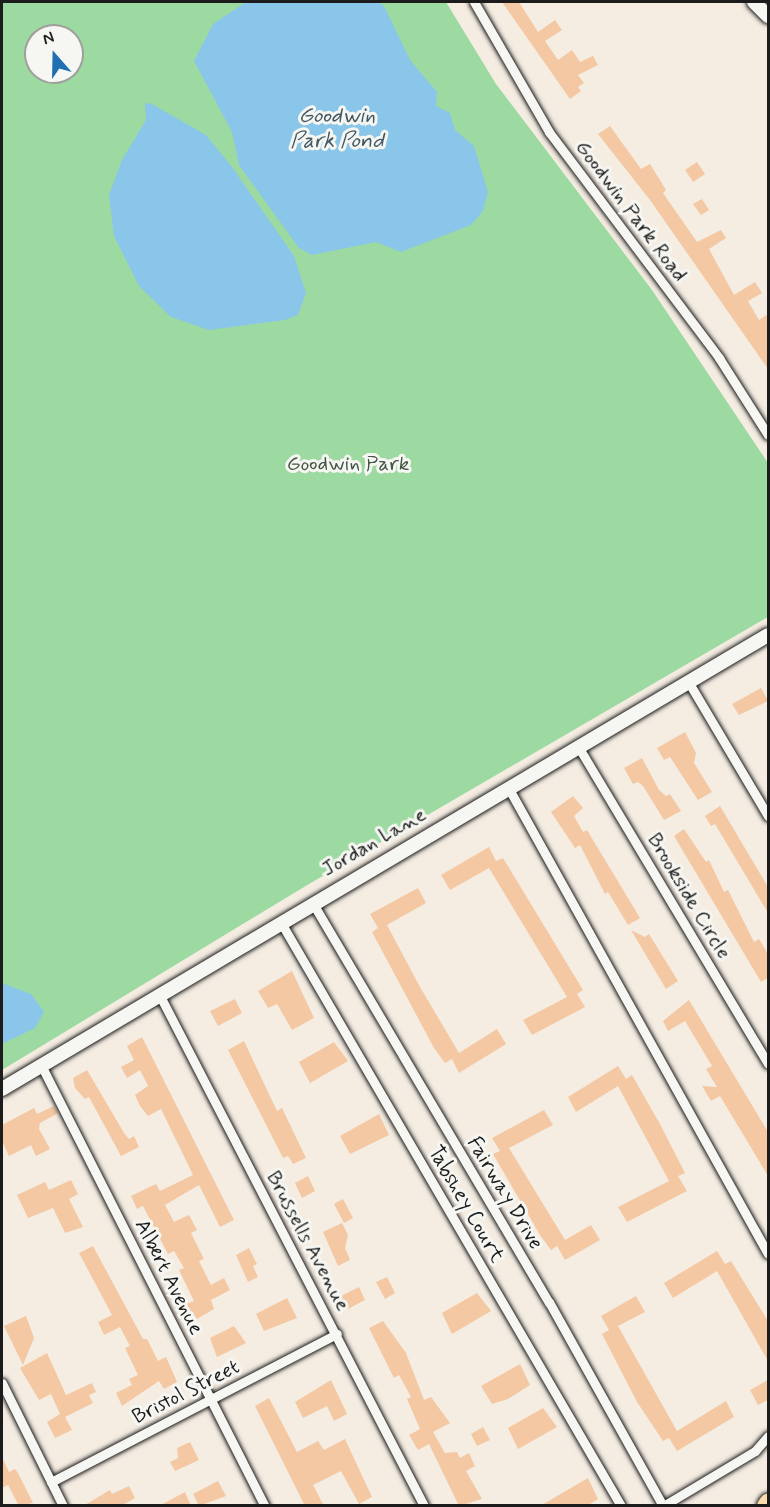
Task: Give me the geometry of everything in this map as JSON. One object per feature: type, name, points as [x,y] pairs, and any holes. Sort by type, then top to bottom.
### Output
[{"type":"main road","points":[[754,2],[768,16]]},
{"type":"main road","name":"Jordan Lane","points":[[2,1089],[312,902],[509,789],[768,635]]},
{"type":"street","name":"Goodwin Park Road","points":[[474,2],[549,132],[719,358],[768,435]]},
{"type":"street","points":[[689,683],[768,816]]},
{"type":"street","name":"Brookside Circle","points":[[579,748],[768,1064]]},
{"type":"street","points":[[509,789],[768,1254]]},
{"type":"street","name":"Fairway Drive","points":[[312,902],[549,1302],[663,1506],[754,1451],[768,1436]]},
{"type":"street","name":"Tabshey Court","points":[[280,921],[621,1506]]},
{"type":"street","name":"Brussells Avenue","points":[[159,994],[424,1506]]},
{"type":"street","name":"Albert Avenue","points":[[41,1065],[266,1506]]},
{"type":"street","name":"Bristol Street","points":[[51,1482],[337,1334]]},
{"type":"street","points":[[2,1383],[63,1506]]},
{"type":"green space","name":"Goodwin Park","points":[[2,2],[446,2],[496,84],[652,290],[768,463],[768,617],[309,884],[2,1070]]},
{"type":"water","name":"Goodwin Park Pond","points":[[246,2],[378,2],[384,6],[410,60],[437,92],[436,106],[450,113],[455,130],[474,146],[488,192],[483,211],[471,225],[401,252],[376,242],[312,255],[299,248],[239,165],[232,132],[194,61],[213,24]]},
{"type":"water","name":"Goodwin Park Pond","points":[[150,103],[206,135],[232,167],[294,256],[306,293],[298,315],[285,320],[209,330],[171,317],[139,286],[114,236],[109,195],[122,160],[146,120],[145,104]]},
{"type":"water","points":[[2,983],[31,994],[44,1012],[35,1028],[2,1044]]},
{"type":"building","points":[[502,2],[519,2],[538,32],[555,20],[562,30],[545,41],[558,60],[572,50],[580,62],[593,56],[598,65],[578,75],[584,83],[578,87],[581,91],[570,99]]},
{"type":"building","points":[[610,126],[641,169],[650,164],[666,190],[663,193],[697,242],[721,230],[726,238],[709,249],[734,295],[755,282],[762,293],[748,301],[759,320],[768,314],[768,369],[650,200],[598,134]]},
{"type":"building","points":[[697,162],[705,174],[693,182],[685,170]]},
{"type":"building","points":[[702,199],[709,210],[701,215],[693,204]]},
{"type":"building","points":[[761,688],[768,701],[739,715],[732,704]]},
{"type":"building","points":[[685,732],[696,753],[694,763],[712,792],[698,800],[670,757],[664,760],[657,748]]},
{"type":"building","points":[[642,758],[659,790],[666,796],[670,794],[681,811],[664,820],[643,786],[638,782],[633,784],[624,768]]},
{"type":"building","points":[[573,796],[583,808],[574,816],[583,832],[587,830],[640,918],[628,925],[608,892],[605,894],[580,845],[575,848],[551,812]]},
{"type":"building","points":[[720,806],[768,887],[768,913],[715,824],[711,826],[705,816]]},
{"type":"building","points":[[684,829],[706,862],[709,860],[724,892],[728,890],[754,942],[759,939],[768,954],[768,978],[761,982],[674,836]]},
{"type":"building","points":[[489,847],[496,861],[503,858],[583,990],[577,994],[585,1007],[532,1035],[523,1020],[567,997],[489,868],[450,890],[441,875]]},
{"type":"building","points":[[418,888],[426,903],[387,925],[420,987],[459,1053],[497,1029],[506,1044],[459,1073],[452,1059],[445,1063],[434,1048],[372,932],[378,928],[370,914]]},
{"type":"building","points":[[631,930],[645,937],[649,934],[678,981],[666,989]]},
{"type":"building","points":[[292,971],[314,1018],[292,1030],[277,1004],[268,1008],[258,991]]},
{"type":"building","points":[[235,999],[242,1013],[218,1026],[210,1011]]},
{"type":"building","points":[[689,1000],[768,1132],[768,1176],[720,1096],[711,1101],[702,1086],[717,1087],[706,1069],[712,1066],[685,1021],[668,1031],[663,1021]]},
{"type":"building","points":[[142,1037],[234,1220],[220,1227],[199,1185],[165,1205],[174,1222],[189,1215],[197,1230],[191,1233],[204,1259],[199,1261],[211,1285],[224,1278],[230,1290],[211,1300],[214,1309],[197,1319],[186,1304],[194,1301],[179,1270],[184,1268],[174,1251],[168,1254],[143,1206],[137,1209],[131,1196],[156,1184],[160,1191],[193,1175],[161,1109],[148,1116],[140,1106],[135,1095],[148,1086],[140,1070],[127,1078],[121,1067],[134,1060],[127,1046]]},
{"type":"building","points":[[244,1041],[277,1111],[282,1108],[306,1158],[293,1164],[288,1156],[283,1158],[228,1050]]},
{"type":"building","points":[[334,1042],[348,1061],[310,1083],[299,1062]]},
{"type":"building","points":[[618,1066],[626,1079],[632,1075],[661,1126],[685,1173],[678,1176],[687,1191],[627,1222],[618,1207],[669,1181],[618,1086],[576,1112],[568,1097]]},
{"type":"building","points":[[87,1070],[124,1133],[129,1139],[134,1136],[139,1147],[121,1156],[89,1097],[85,1099],[75,1088],[73,1078]]},
{"type":"building","points":[[54,1106],[58,1113],[40,1123],[39,1129],[50,1149],[36,1156],[31,1145],[9,1156],[2,1141],[2,1125],[34,1108],[37,1114]]},
{"type":"building","points":[[544,1110],[553,1125],[509,1148],[565,1240],[591,1225],[600,1240],[565,1260],[557,1246],[551,1250],[540,1235],[493,1154],[500,1151],[492,1138]]},
{"type":"building","points":[[379,1114],[389,1135],[350,1154],[340,1136]]},
{"type":"building","points":[[308,1176],[315,1191],[302,1198],[295,1183]]},
{"type":"building","points":[[71,1180],[78,1194],[69,1199],[83,1227],[65,1233],[53,1208],[28,1218],[17,1195],[45,1182],[49,1190]]},
{"type":"building","points":[[343,1199],[353,1218],[344,1223],[334,1204]]},
{"type":"building","points":[[342,1223],[348,1235],[345,1248],[350,1260],[338,1266],[323,1232]]},
{"type":"building","points":[[93,1246],[143,1339],[147,1339],[158,1361],[166,1357],[177,1382],[164,1389],[159,1381],[122,1406],[116,1393],[132,1385],[129,1379],[138,1375],[125,1348],[130,1346],[120,1327],[104,1335],[98,1322],[112,1315],[79,1253]]},
{"type":"building","points":[[249,1248],[257,1264],[253,1266],[258,1277],[248,1282],[236,1255]]},
{"type":"building","points":[[717,1251],[725,1264],[731,1261],[768,1321],[768,1361],[717,1271],[673,1298],[664,1283]]},
{"type":"building","points":[[387,1277],[395,1293],[385,1299],[376,1282]]},
{"type":"building","points":[[359,1287],[365,1300],[346,1310],[339,1297]]},
{"type":"building","points":[[477,1293],[491,1311],[452,1334],[442,1313]]},
{"type":"building","points":[[636,1296],[645,1312],[618,1326],[677,1431],[726,1401],[734,1417],[677,1451],[669,1438],[663,1441],[637,1402],[602,1334],[609,1330],[601,1316]]},
{"type":"building","points":[[287,1298],[297,1318],[264,1331],[256,1314]]},
{"type":"building","points":[[26,1316],[34,1338],[23,1365],[4,1326]]},
{"type":"building","points":[[383,1321],[406,1353],[424,1400],[431,1397],[450,1423],[433,1432],[445,1453],[457,1452],[460,1458],[469,1453],[475,1466],[466,1471],[482,1499],[459,1506],[429,1444],[418,1450],[409,1435],[420,1429],[407,1399],[411,1397],[399,1375],[394,1378],[369,1328]]},
{"type":"building","points":[[234,1326],[246,1343],[217,1357],[210,1338]]},
{"type":"building","points":[[47,1353],[66,1395],[92,1383],[96,1392],[89,1395],[93,1403],[65,1417],[72,1430],[55,1438],[47,1422],[60,1414],[51,1394],[39,1400],[20,1368]]},
{"type":"building","points":[[520,1364],[530,1385],[508,1399],[492,1404],[481,1386]]},
{"type":"building","points":[[331,1380],[347,1414],[334,1421],[327,1406],[303,1418],[295,1402]]},
{"type":"building","points":[[768,1380],[768,1400],[758,1405],[750,1390]]},
{"type":"building","points":[[269,1398],[297,1452],[318,1441],[324,1450],[345,1439],[372,1497],[359,1504],[341,1471],[313,1485],[324,1506],[305,1506],[255,1406]]},
{"type":"building","points":[[543,1408],[557,1427],[518,1449],[508,1428]]},
{"type":"building","points":[[483,1427],[490,1440],[477,1446],[471,1434]]},
{"type":"building","points":[[190,1442],[199,1460],[175,1471],[170,1462],[178,1458],[177,1448]]},
{"type":"building","points":[[2,1457],[9,1472],[15,1469],[18,1473],[33,1503],[19,1506],[8,1485],[2,1488]]},
{"type":"building","points":[[588,1478],[598,1499],[587,1506],[540,1506]]},
{"type":"building","points":[[218,1481],[226,1496],[199,1506],[193,1494]]},
{"type":"building","points":[[129,1486],[135,1498],[121,1506],[83,1506],[110,1490],[112,1494]]},
{"type":"building","points":[[185,1492],[191,1506],[159,1506]]}]
